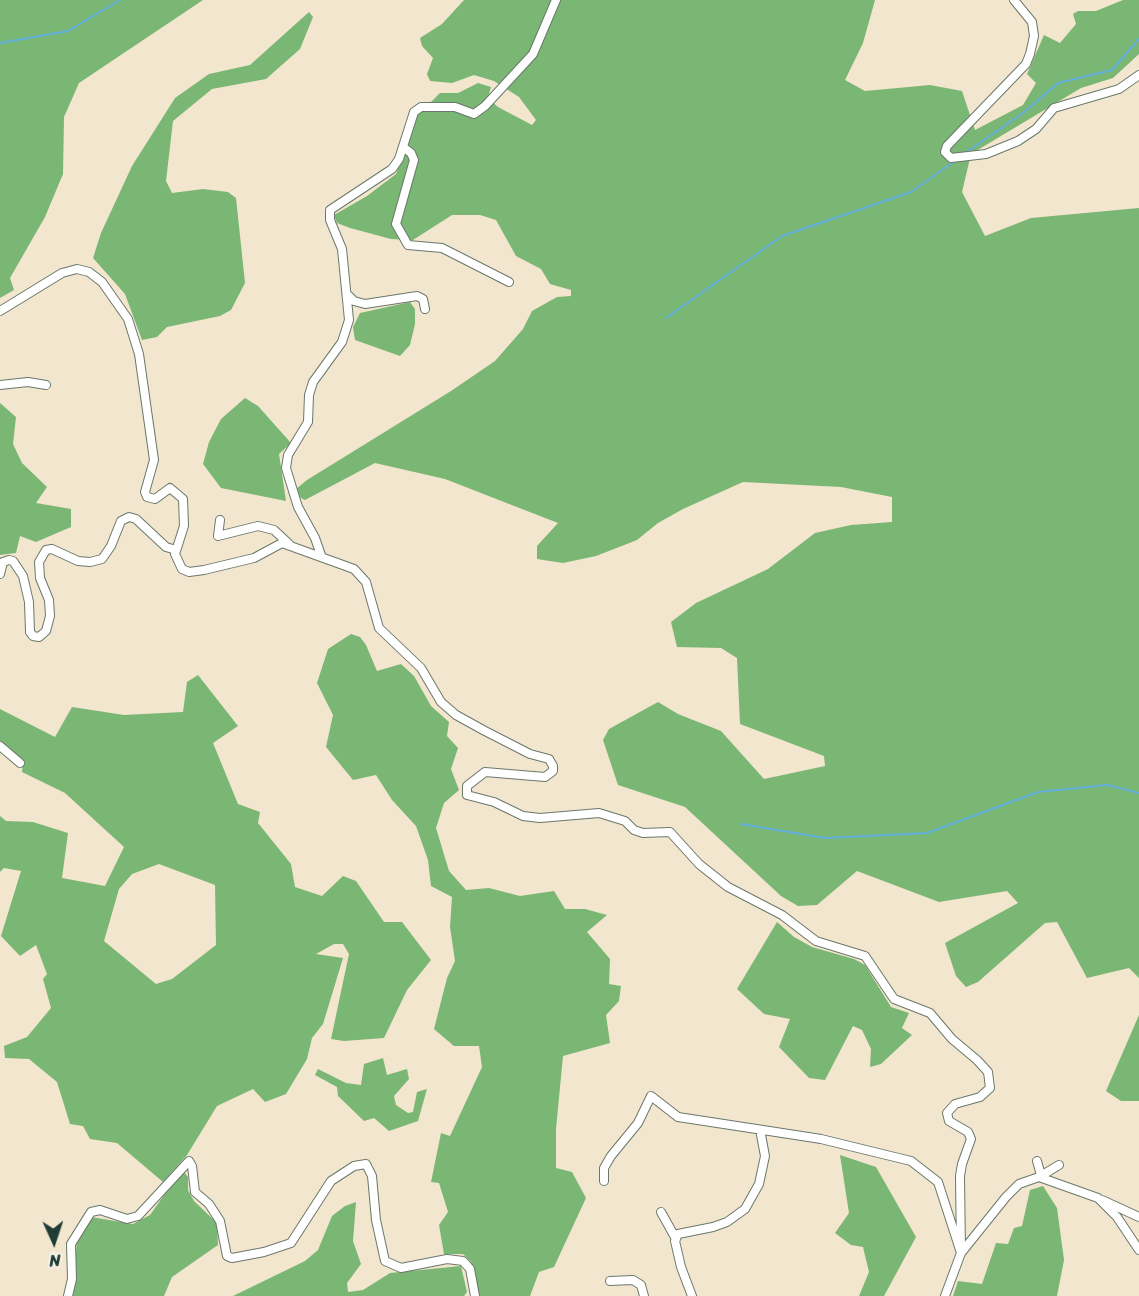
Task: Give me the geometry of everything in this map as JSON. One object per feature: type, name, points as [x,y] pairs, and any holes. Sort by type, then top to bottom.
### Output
[{"type":"street","points":[[321,555],[315,538],[297,507],[286,468],[288,455],[303,434],[308,422],[309,395],[314,382],[342,342],[349,320],[342,249],[330,220],[330,210],[392,169],[403,147],[414,112],[421,107],[455,107],[474,114],[485,106],[533,54],[556,0]]},
{"type":"street","points":[[1014,0],[1032,22],[1034,36],[1030,54],[1026,64],[947,146],[945,152],[951,158],[986,154],[1018,141],[1036,129],[1054,108],[1119,89],[1139,75]]},
{"type":"street","points":[[403,147],[411,153],[414,160],[396,224],[408,245],[442,248],[509,282]]},
{"type":"street","points":[[0,312],[62,273],[76,269],[89,272],[102,282],[129,319],[140,354],[154,460],[145,492],[147,497],[155,499],[170,488],[183,499],[184,526],[176,550],[176,561],[182,569],[189,572],[254,558],[282,543],[321,555],[354,569],[366,582],[379,628],[421,668],[441,702],[456,715],[485,731],[530,754],[549,759],[553,766],[553,771],[545,777],[485,772],[467,786],[467,795],[494,802],[523,816],[540,818],[599,813],[625,821],[634,830],[643,833],[670,832],[699,864],[728,886],[782,915],[816,941],[864,956],[894,999],[930,1013],[952,1039],[988,1072],[990,1088],[980,1096],[955,1104],[947,1113],[949,1121],[968,1132],[971,1138],[960,1176],[961,1252]]},
{"type":"street","points":[[348,295],[354,301],[365,303],[417,296],[423,299],[424,309]]},
{"type":"street","points":[[0,385],[28,382],[46,385]]},
{"type":"street","points":[[0,574],[3,562],[9,560],[13,561],[23,576],[29,602],[30,632],[33,636],[39,637],[46,631],[51,616],[49,600],[40,578],[39,562],[46,550],[52,549],[78,561],[90,562],[102,559],[111,546],[121,521],[129,517],[136,519],[166,547],[176,550]]},
{"type":"street","points":[[220,520],[218,537],[258,526],[274,530],[290,545]]},
{"type":"street","points":[[0,746],[20,763]]},
{"type":"street","points":[[604,1181],[604,1168],[610,1156],[645,1114],[651,1096],[678,1117],[821,1139],[911,1161],[939,1182],[961,1252]]},
{"type":"street","points":[[676,1239],[678,1234],[687,1230],[713,1227],[727,1222],[745,1209],[759,1184],[765,1156],[761,1136],[763,1130]]},
{"type":"street","points":[[68,1296],[72,1279],[71,1244],[91,1212],[100,1210],[127,1219],[138,1216],[189,1161],[192,1166],[195,1192],[220,1221],[227,1256],[232,1258],[264,1252],[291,1243],[331,1181],[354,1166],[366,1164],[372,1176],[376,1220],[386,1261],[401,1268],[447,1259],[463,1261],[470,1269],[475,1296]]},
{"type":"street","points":[[1037,1161],[1040,1176]]},
{"type":"street","points":[[945,1296],[961,1252],[1006,1197],[1019,1184],[1059,1165]]},
{"type":"street","points":[[1040,1176],[1098,1198],[1139,1217]]},
{"type":"street","points":[[1098,1198],[1118,1217],[1139,1250]]},
{"type":"street","points":[[661,1212],[676,1239],[681,1267],[692,1296]]},
{"type":"street","points":[[610,1281],[633,1280],[641,1284],[644,1296]]},
{"type":"green space","points":[[0,0],[203,0],[79,83],[64,117],[63,174],[45,217],[10,278],[14,290],[0,298]]},
{"type":"green space","points":[[464,0],[875,0],[863,43],[845,80],[865,91],[930,85],[962,91],[975,130],[1023,105],[1036,83],[1027,74],[1044,35],[1060,43],[1076,24],[1073,14],[1078,11],[1096,11],[1123,0],[1139,0],[1139,54],[1113,78],[1081,88],[971,154],[962,192],[985,236],[1031,218],[1139,208],[1139,978],[1129,968],[1087,978],[1057,922],[1045,923],[978,982],[966,987],[956,976],[945,943],[1018,903],[1007,891],[939,902],[857,871],[817,905],[798,906],[781,896],[685,807],[618,785],[603,740],[609,729],[658,702],[678,714],[721,731],[764,779],[825,766],[824,756],[740,724],[737,658],[721,648],[677,647],[671,622],[696,603],[768,569],[815,533],[851,525],[892,522],[892,497],[841,487],[743,482],[683,509],[658,523],[637,540],[596,556],[563,563],[537,559],[537,546],[558,523],[445,479],[375,463],[305,500],[301,498],[296,489],[307,480],[451,391],[495,361],[523,329],[532,311],[557,297],[571,296],[571,290],[550,284],[541,269],[516,256],[496,220],[480,215],[452,215],[413,240],[391,239],[350,228],[337,223],[334,215],[367,196],[396,174],[416,117],[440,93],[458,93],[478,83],[491,87],[488,98],[498,107],[532,125],[536,120],[519,97],[494,81],[474,75],[452,83],[430,81],[427,74],[433,58],[422,46],[420,38],[442,24]]},
{"type":"green space","points":[[309,12],[313,17],[300,49],[266,79],[212,89],[173,121],[166,181],[172,193],[203,189],[228,192],[236,198],[245,283],[231,310],[220,316],[167,327],[157,337],[142,340],[125,294],[93,258],[101,233],[132,166],[175,98],[209,74],[250,65]]},
{"type":"green space","points":[[410,302],[415,309],[415,324],[410,345],[400,356],[355,340],[353,327],[360,313]]},
{"type":"green space","points":[[245,398],[258,406],[291,443],[279,454],[286,501],[221,488],[203,464],[209,442],[221,419]]},
{"type":"green space","points":[[0,403],[16,417],[13,444],[22,463],[47,487],[36,503],[71,509],[71,527],[36,542],[20,536],[16,553],[0,555]]},
{"type":"green space","points":[[351,634],[360,637],[366,645],[377,671],[401,664],[414,676],[431,706],[449,722],[447,736],[458,748],[451,769],[459,790],[444,803],[436,828],[449,871],[466,890],[489,888],[520,896],[554,891],[565,909],[585,909],[607,915],[587,932],[610,959],[609,984],[621,986],[619,1001],[606,1015],[610,1043],[563,1056],[556,1129],[556,1168],[572,1172],[586,1198],[554,1267],[539,1272],[530,1296],[479,1296],[471,1262],[463,1254],[444,1254],[439,1225],[448,1212],[439,1183],[431,1182],[441,1133],[450,1136],[482,1067],[479,1046],[454,1046],[434,1029],[447,978],[455,961],[450,927],[452,897],[431,886],[428,860],[416,826],[392,800],[376,775],[353,780],[326,747],[333,715],[317,683],[328,649]]},
{"type":"green space","points":[[198,675],[238,726],[213,743],[238,804],[260,812],[258,823],[291,864],[295,887],[322,896],[343,876],[356,881],[384,922],[402,922],[431,960],[407,990],[384,1038],[344,1041],[331,1039],[349,954],[343,944],[334,944],[316,954],[343,958],[323,1024],[312,1038],[307,1059],[286,1094],[265,1102],[253,1089],[217,1106],[187,1155],[163,1182],[117,1143],[90,1139],[83,1126],[70,1124],[57,1082],[29,1059],[5,1058],[4,1046],[27,1037],[51,1008],[43,979],[47,974],[36,945],[20,956],[1,936],[21,871],[4,868],[0,872],[0,816],[6,821],[33,822],[68,833],[62,878],[105,886],[124,847],[65,793],[22,772],[23,762],[0,742],[0,709],[55,737],[72,707],[124,715],[183,712],[187,682]],"holes":[[[159,864],[215,885],[216,945],[172,979],[156,984],[104,941],[119,889],[132,874]]]},
{"type":"green space","points":[[777,922],[794,937],[812,947],[854,959],[865,965],[891,1007],[909,1013],[902,1028],[912,1035],[881,1064],[870,1067],[871,1049],[862,1030],[853,1026],[825,1080],[809,1078],[779,1047],[790,1019],[764,1014],[737,989]]},
{"type":"green space","points":[[1139,1015],[1139,1101],[1121,1101],[1106,1091]]},
{"type":"green space","points":[[383,1058],[387,1075],[407,1069],[409,1079],[394,1096],[396,1105],[408,1113],[413,1112],[417,1092],[427,1089],[418,1121],[389,1131],[374,1118],[364,1121],[338,1096],[337,1087],[315,1075],[318,1069],[346,1083],[361,1085],[364,1064]]},
{"type":"green space","points":[[840,1155],[876,1167],[916,1237],[884,1296],[859,1296],[869,1272],[863,1247],[851,1245],[835,1233],[849,1213]]},
{"type":"green space","points":[[184,1172],[188,1177],[188,1190],[194,1201],[217,1223],[218,1245],[172,1277],[164,1296],[72,1296],[77,1241],[91,1217],[133,1224],[150,1215],[179,1174]]},
{"type":"green space","points":[[1043,1186],[1057,1208],[1064,1260],[1057,1296],[953,1296],[958,1281],[982,1284],[996,1243],[1008,1244],[1014,1228],[1022,1226],[1030,1190]]},
{"type":"green space","points":[[356,1202],[353,1241],[361,1264],[347,1283],[348,1292],[363,1290],[390,1273],[461,1266],[467,1292],[464,1296],[233,1296],[305,1261],[318,1250],[332,1216],[345,1206]]},
{"type":"waterway","points":[[0,43],[68,31],[120,0]]},
{"type":"waterway","points":[[965,153],[1023,113],[1058,83],[1112,70],[1139,39]]},
{"type":"waterway","points":[[666,318],[782,236],[911,192],[956,160]]},
{"type":"waterway","points":[[741,824],[825,838],[927,833],[1038,792],[1107,785],[1139,793]]}]
